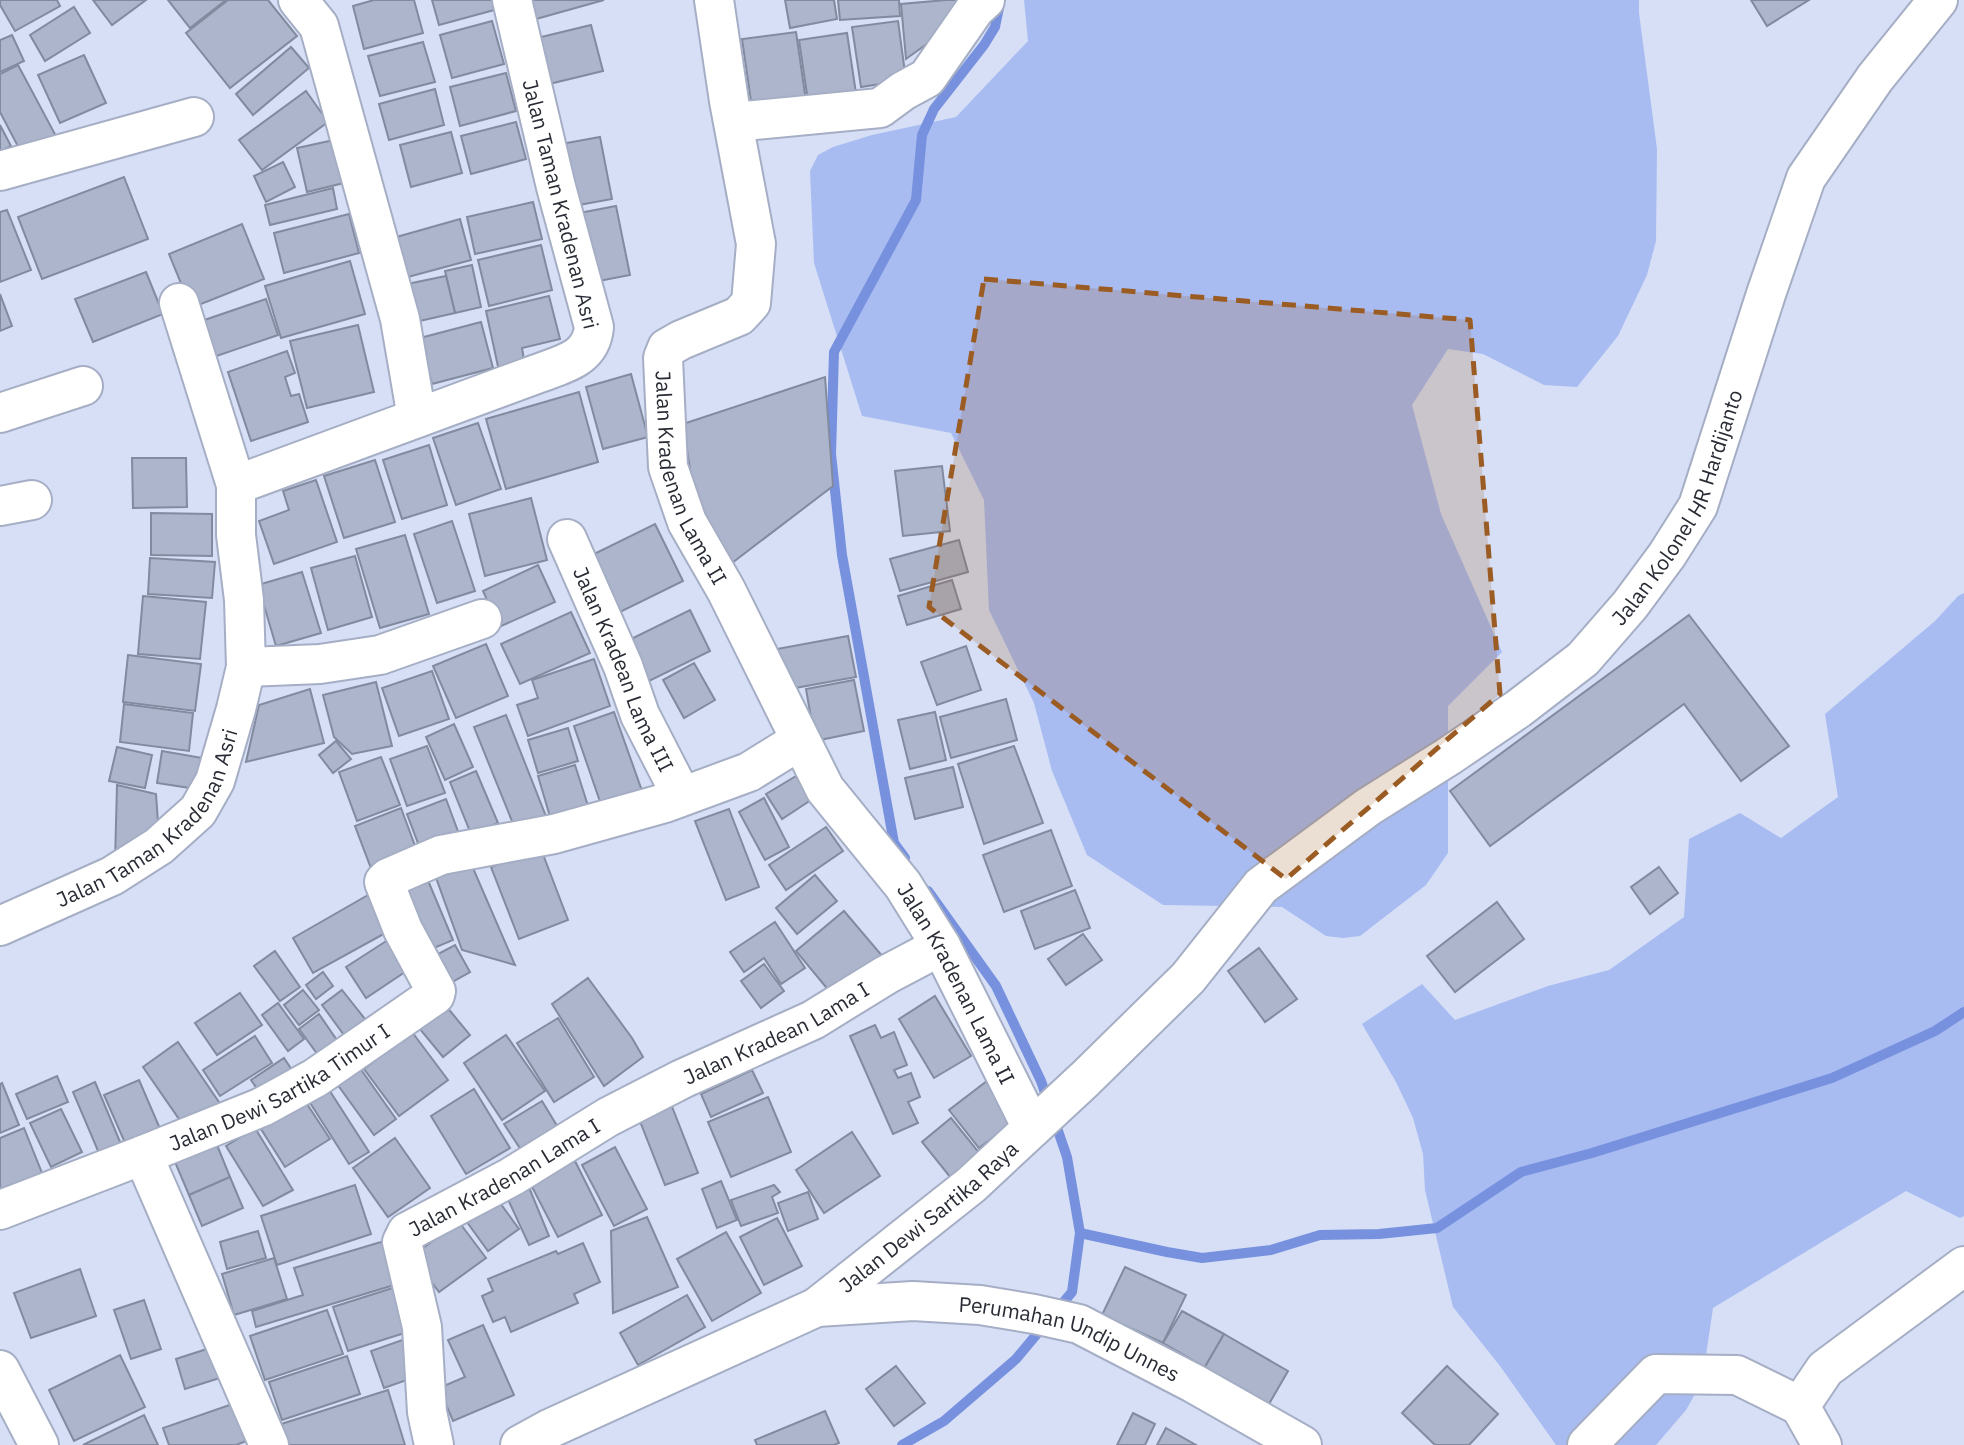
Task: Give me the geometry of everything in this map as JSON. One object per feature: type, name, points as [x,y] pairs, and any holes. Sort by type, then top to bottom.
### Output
[{"type":"street","name":"Jalan Taman Kradenan Asri","points":[[0,926],[112,876],[159,846],[198,811],[215,781],[246,667],[244,600],[236,536],[236,485],[534,375],[581,355],[593,342],[594,327],[559,200],[512,0]]},
{"type":"street","name":"Jalan Kradenan Lama II","points":[[714,0],[756,244],[751,303],[740,316],[667,348],[663,358],[668,467],[687,522],[726,590],[825,789],[903,885],[941,946],[1037,1124]]},
{"type":"street","points":[[734,122],[880,108],[903,91],[928,78],[975,9],[985,0]]},
{"type":"street","name":"Jalan Kolonel HR Hardijanto","points":[[1261,886],[1368,807],[1518,709],[1583,659],[1630,605],[1667,555],[1698,506],[1806,178],[1875,78],[1938,0]]},
{"type":"street","points":[[310,9],[400,319],[417,418]]},
{"type":"street","points":[[0,171],[194,117]]},
{"type":"street","points":[[179,303],[236,485]]},
{"type":"street","points":[[0,414],[83,386]]},
{"type":"street","name":"Jalan Kradean Lama III","points":[[567,539],[623,666],[640,715],[677,787],[684,795]]},
{"type":"street","points":[[246,667],[320,663],[380,655],[482,619]]},
{"type":"street","points":[[684,795],[749,772],[799,741]]},
{"type":"street","name":"Jalan Dewi Sartika Timur I","points":[[0,1210],[262,1107],[315,1078],[435,995],[436,991],[403,930],[384,882],[388,878],[441,855],[554,834],[666,803],[684,795]]},
{"type":"street","name":"Jalan Dewi Sartika Raya","points":[[542,1439],[817,1307],[971,1185],[1085,1079],[1188,978],[1261,886]]},
{"type":"street","name":"Jalan Kradean Lama I","points":[[608,1117],[682,1079],[813,1020],[886,975],[941,946]]},
{"type":"street","name":"Jalan Kradenan Lama I","points":[[434,1445],[427,1412],[422,1327],[402,1242],[404,1235],[511,1177],[608,1117]]},
{"type":"street","points":[[143,1156],[269,1445]]},
{"type":"street","points":[[1800,1406],[1825,1369],[1964,1266]]},
{"type":"street","name":"Perumahan Undip Unnes","points":[[817,1307],[913,1301],[980,1305],[1079,1324],[1193,1382],[1302,1445]]},
{"type":"street","points":[[0,1370],[39,1445]]},
{"type":"street","points":[[1587,1445],[1656,1374],[1737,1375],[1800,1406],[1822,1445]]},
{"type":"highlighted area","points":[[984,279],[1470,320],[1500,694],[1286,879],[929,607]]},
{"type":"shaded area","points":[[1024,0],[1639,0],[1657,149],[1656,241],[1647,275],[1618,336],[1577,387],[1544,385],[1483,354],[1448,349],[1412,405],[1441,514],[1502,652],[1448,706],[1448,853],[1426,885],[1360,936],[1326,936],[1282,907],[1163,905],[1087,855],[1052,771],[1034,703],[989,610],[984,500],[951,433],[862,416],[814,263],[810,171],[818,155],[833,147],[872,135],[956,117],[1028,41]]},
{"type":"shaded area","points":[[1964,593],[1964,1216],[1960,1218],[1906,1191],[1713,1308],[1702,1382],[1686,1410],[1656,1445],[1556,1445],[1500,1366],[1453,1307],[1425,1190],[1423,1154],[1413,1118],[1396,1082],[1362,1024],[1422,984],[1455,1020],[1548,986],[1609,970],[1684,917],[1689,839],[1740,813],[1781,838],[1838,797],[1825,714]]},
{"type":"building","points":[[0,0],[57,0],[60,6],[15,31],[0,5]]},
{"type":"building","points":[[93,0],[146,0],[112,25]]},
{"type":"building","points":[[168,0],[226,0],[190,28]]},
{"type":"building","points":[[228,0],[268,0],[297,36],[230,88],[186,33]]},
{"type":"building","points":[[374,0],[414,0],[423,33],[364,49],[353,6]]},
{"type":"building","points":[[432,0],[496,0],[498,9],[439,25]]},
{"type":"building","points":[[524,0],[604,0],[529,21]]},
{"type":"building","points":[[785,0],[834,0],[837,19],[790,28]]},
{"type":"building","points":[[838,0],[899,0],[900,16],[840,20]]},
{"type":"building","points":[[974,0],[928,43],[906,59],[901,4]]},
{"type":"building","points":[[1751,0],[1809,0],[1767,26]]},
{"type":"building","points":[[74,7],[90,33],[45,61],[30,35]]},
{"type":"building","points":[[492,21],[504,64],[452,78],[440,35]]},
{"type":"building","points":[[898,21],[906,80],[861,87],[852,27]]},
{"type":"building","points":[[591,25],[603,71],[545,85],[533,39]]},
{"type":"building","points":[[796,32],[807,108],[753,115],[742,39]]},
{"type":"building","points":[[847,33],[857,100],[809,108],[799,40]]},
{"type":"building","points":[[12,35],[24,61],[0,72],[0,40]]},
{"type":"building","points":[[423,42],[435,82],[380,96],[368,56]]},
{"type":"building","points":[[291,47],[309,68],[253,115],[236,94]]},
{"type":"building","points":[[84,55],[106,103],[60,123],[38,75]]},
{"type":"building","points":[[18,65],[57,138],[23,156],[0,112],[0,74]]},
{"type":"building","points":[[506,73],[516,111],[460,126],[450,87]]},
{"type":"building","points":[[435,89],[444,125],[389,140],[379,104]]},
{"type":"building","points":[[306,91],[328,122],[262,170],[239,140]]},
{"type":"building","points":[[516,122],[526,159],[471,174],[461,136]]},
{"type":"building","points":[[0,125],[11,146],[0,152]]},
{"type":"building","points":[[451,132],[462,173],[411,187],[400,145]]},
{"type":"building","points":[[600,137],[612,199],[573,206],[561,144]]},
{"type":"building","points":[[334,140],[344,183],[307,192],[297,148]]},
{"type":"building","points":[[283,162],[295,187],[266,202],[254,176]]},
{"type":"building","points":[[124,177],[148,239],[42,279],[18,217]]},
{"type":"building","points":[[333,188],[337,209],[270,225],[265,205]]},
{"type":"building","points":[[533,202],[542,239],[475,254],[467,217]]},
{"type":"building","points":[[616,206],[630,275],[588,283],[574,214]]},
{"type":"building","points":[[7,210],[31,270],[0,282],[0,212]]},
{"type":"building","points":[[349,214],[359,253],[284,273],[274,233]]},
{"type":"building","points":[[460,219],[471,260],[404,278],[393,238]]},
{"type":"building","points":[[242,224],[264,279],[191,308],[169,254]]},
{"type":"building","points":[[541,245],[552,290],[489,306],[478,260]]},
{"type":"building","points":[[350,261],[365,314],[281,338],[265,286]]},
{"type":"building","points":[[472,265],[481,307],[455,313],[445,271]]},
{"type":"building","points":[[146,272],[163,314],[93,342],[75,299]]},
{"type":"building","points":[[446,276],[455,313],[415,322],[407,284]]},
{"type":"building","points":[[0,294],[12,326],[0,331]]},
{"type":"building","points":[[549,296],[560,339],[522,348],[525,366],[499,371],[486,311]]},
{"type":"building","points":[[266,299],[278,335],[199,362],[187,326]]},
{"type":"building","points":[[481,322],[493,368],[432,384],[420,338]]},
{"type":"building","points":[[358,325],[374,392],[307,408],[290,341]]},
{"type":"building","points":[[287,351],[295,373],[285,377],[291,396],[299,394],[308,422],[251,441],[228,372]]},
{"type":"building","points":[[631,374],[648,437],[603,449],[586,387]]},
{"type":"building","points":[[825,377],[833,486],[732,563],[694,495],[683,424]]},
{"type":"building","points":[[579,392],[598,462],[506,489],[486,419]]},
{"type":"building","points":[[478,423],[501,489],[456,505],[433,438]]},
{"type":"building","points":[[429,445],[447,505],[402,519],[383,460]]},
{"type":"building","points":[[132,458],[186,458],[187,507],[133,508]]},
{"type":"building","points":[[375,460],[395,522],[344,538],[324,476]]},
{"type":"building","points":[[942,466],[950,531],[903,536],[895,471]]},
{"type":"building","points":[[316,480],[337,542],[274,564],[259,521],[289,510],[283,491]]},
{"type":"building","points":[[531,498],[547,560],[485,576],[469,514]]},
{"type":"building","points":[[151,513],[212,514],[212,556],[151,555]]},
{"type":"building","points":[[452,521],[475,591],[437,603],[414,534]]},
{"type":"building","points":[[655,524],[683,581],[616,614],[588,557]]},
{"type":"building","points":[[405,535],[429,614],[380,628],[356,549]]},
{"type":"building","points":[[959,540],[968,572],[900,591],[890,559]]},
{"type":"building","points":[[355,556],[372,617],[328,630],[311,568]]},
{"type":"building","points":[[150,558],[215,562],[212,598],[148,594]]},
{"type":"building","points":[[538,565],[555,602],[499,627],[483,591]]},
{"type":"building","points":[[302,572],[321,633],[276,646],[258,585]]},
{"type":"building","points":[[952,580],[961,609],[907,625],[898,596]]},
{"type":"building","points":[[143,596],[206,602],[200,659],[138,654]]},
{"type":"building","points":[[690,610],[710,651],[643,684],[623,643]]},
{"type":"building","points":[[571,612],[590,653],[520,684],[501,644]]},
{"type":"building","points":[[1689,615],[1789,746],[1741,781],[1684,704],[1490,846],[1450,791]]},
{"type":"building","points":[[848,636],[856,677],[784,690],[777,649]]},
{"type":"building","points":[[486,644],[508,696],[456,718],[433,666]]},
{"type":"building","points":[[966,646],[981,690],[937,705],[921,662]]},
{"type":"building","points":[[128,655],[201,664],[195,711],[123,702]]},
{"type":"building","points":[[594,659],[610,706],[528,736],[517,705],[538,698],[532,680]]},
{"type":"building","points":[[694,663],[715,700],[684,718],[663,680]]},
{"type":"building","points":[[432,671],[449,719],[399,736],[382,688]]},
{"type":"building","points":[[854,680],[864,731],[815,741],[806,689]]},
{"type":"building","points":[[376,682],[392,746],[352,754],[334,737],[323,695]]},
{"type":"building","points":[[310,689],[324,743],[246,762],[259,705]]},
{"type":"building","points":[[1006,699],[1017,740],[951,758],[940,717]]},
{"type":"building","points":[[124,704],[193,713],[189,751],[120,742]]},
{"type":"building","points":[[614,712],[647,805],[606,819],[574,726]]},
{"type":"building","points":[[935,712],[946,760],[910,769],[898,720]]},
{"type":"building","points":[[506,715],[549,824],[518,836],[474,727]]},
{"type":"building","points":[[454,724],[473,767],[445,780],[426,737]]},
{"type":"building","points":[[568,728],[578,761],[538,773],[528,740]]},
{"type":"building","points":[[336,741],[351,759],[333,773],[319,755]]},
{"type":"building","points":[[427,746],[445,793],[407,806],[390,759]]},
{"type":"building","points":[[1014,746],[1043,823],[984,844],[958,764]]},
{"type":"building","points":[[117,747],[152,755],[145,788],[109,781]]},
{"type":"building","points":[[162,751],[208,759],[203,790],[157,783]]},
{"type":"building","points":[[381,757],[400,805],[357,821],[339,772]]},
{"type":"building","points":[[575,765],[589,809],[551,820],[538,776]]},
{"type":"building","points":[[953,767],[963,807],[915,819],[905,778]]},
{"type":"building","points":[[476,771],[498,823],[471,834],[450,782]]},
{"type":"building","points":[[796,776],[811,800],[782,819],[766,794]]},
{"type":"building","points":[[117,785],[156,794],[159,837],[115,862]]},
{"type":"building","points":[[764,798],[789,847],[765,860],[739,812]]},
{"type":"building","points":[[446,799],[463,845],[424,859],[407,814]]},
{"type":"building","points":[[401,808],[418,854],[372,871],[355,826]]},
{"type":"building","points":[[729,809],[759,887],[726,900],[695,821]]},
{"type":"building","points":[[826,827],[843,851],[786,890],[769,865]]},
{"type":"building","points":[[1051,830],[1072,886],[1004,912],[983,855]]},
{"type":"building","points":[[541,849],[568,920],[519,939],[491,867]]},
{"type":"building","points":[[469,859],[515,965],[462,950],[434,872]]},
{"type":"building","points":[[1659,867],[1678,893],[1650,914],[1631,887]]},
{"type":"building","points":[[424,871],[453,940],[417,955],[388,885]]},
{"type":"building","points":[[815,875],[837,901],[797,934],[776,908]]},
{"type":"building","points":[[1075,890],[1090,928],[1035,949],[1021,911]]},
{"type":"building","points":[[368,895],[389,931],[313,973],[293,938]]},
{"type":"building","points":[[1497,902],[1524,939],[1455,992],[1427,956]]},
{"type":"building","points":[[844,911],[884,958],[835,998],[796,951]]},
{"type":"building","points":[[775,922],[805,968],[781,984],[764,958],[744,972],[730,952]]},
{"type":"building","points":[[1083,934],[1102,960],[1066,985],[1048,959]]},
{"type":"building","points":[[394,936],[414,966],[366,998],[346,967]]},
{"type":"building","points":[[455,945],[470,972],[438,990],[423,962]]},
{"type":"building","points":[[1259,948],[1297,999],[1265,1022],[1228,971]]},
{"type":"building","points":[[275,951],[300,987],[280,1001],[254,966]]},
{"type":"building","points":[[764,964],[784,991],[761,1008],[741,981]]},
{"type":"building","points":[[323,972],[333,986],[316,999],[306,985]]},
{"type":"building","points":[[588,978],[643,1057],[604,1086],[552,1004]]},
{"type":"building","points":[[303,990],[319,1010],[299,1025],[284,1005]]},
{"type":"building","points":[[342,990],[365,1019],[344,1035],[322,1005]]},
{"type":"building","points":[[240,993],[262,1025],[217,1055],[195,1023]]},
{"type":"building","points":[[935,996],[971,1056],[934,1078],[899,1019]]},
{"type":"building","points":[[278,1003],[304,1039],[288,1051],[262,1015]]},
{"type":"building","points":[[446,1006],[470,1035],[443,1057],[419,1028]]},
{"type":"building","points":[[319,1014],[343,1049],[324,1063],[299,1029]]},
{"type":"building","points":[[558,1018],[594,1077],[554,1102],[517,1043]]},
{"type":"building","points":[[875,1025],[881,1038],[894,1032],[907,1065],[894,1070],[898,1078],[911,1073],[920,1097],[908,1102],[918,1123],[893,1134],[850,1036]]},
{"type":"building","points":[[412,1032],[448,1080],[399,1116],[364,1069]]},
{"type":"building","points":[[506,1035],[545,1091],[502,1120],[464,1063]]},
{"type":"building","points":[[255,1036],[272,1063],[220,1096],[203,1070]]},
{"type":"building","points":[[178,1042],[223,1108],[188,1132],[143,1067]]},
{"type":"building","points":[[284,1058],[298,1079],[265,1100],[251,1080]]},
{"type":"building","points":[[355,1061],[396,1119],[374,1135],[332,1077]]},
{"type":"building","points":[[752,1070],[763,1093],[711,1117],[701,1094]]},
{"type":"building","points":[[57,1076],[68,1102],[27,1119],[16,1094]]},
{"type":"building","points":[[139,1080],[164,1138],[129,1152],[104,1095]]},
{"type":"building","points":[[987,1081],[1016,1120],[979,1148],[949,1110]]},
{"type":"building","points":[[95,1082],[123,1149],[101,1158],[73,1092]]},
{"type":"building","points":[[2,1083],[19,1125],[0,1133],[0,1084]]},
{"type":"building","points":[[326,1085],[369,1152],[349,1164],[307,1098]]},
{"type":"building","points":[[474,1089],[510,1148],[466,1174],[431,1116]]},
{"type":"building","points":[[768,1097],[791,1152],[731,1177],[708,1122]]},
{"type":"building","points":[[669,1099],[698,1173],[665,1185],[636,1111]]},
{"type":"building","points":[[305,1101],[330,1139],[285,1167],[261,1129]]},
{"type":"building","points":[[542,1101],[562,1134],[525,1156],[504,1124]]},
{"type":"building","points":[[61,1109],[82,1152],[51,1167],[30,1123]]},
{"type":"building","points":[[951,1118],[985,1160],[955,1183],[922,1142]]},
{"type":"building","points":[[24,1128],[42,1173],[0,1190],[0,1138]]},
{"type":"building","points":[[255,1128],[293,1190],[263,1206],[226,1146]]},
{"type":"building","points":[[852,1132],[880,1176],[824,1213],[796,1170]]},
{"type":"building","points":[[395,1138],[430,1188],[388,1217],[353,1168]]},
{"type":"building","points":[[217,1145],[230,1177],[189,1195],[175,1162]]},
{"type":"building","points":[[615,1147],[647,1209],[614,1226],[582,1165]]},
{"type":"building","points":[[575,1161],[602,1215],[558,1237],[530,1183]]},
{"type":"building","points":[[230,1177],[243,1208],[202,1226],[189,1195]]},
{"type":"building","points":[[721,1181],[737,1220],[717,1228],[702,1189]]},
{"type":"building","points":[[355,1185],[371,1234],[277,1265],[261,1216]]},
{"type":"building","points":[[528,1185],[549,1236],[529,1245],[506,1195]]},
{"type":"building","points":[[774,1185],[780,1192],[772,1197],[778,1213],[741,1226],[731,1200]]},
{"type":"building","points":[[808,1192],[818,1219],[788,1231],[778,1203]]},
{"type":"building","points":[[495,1196],[519,1229],[488,1251],[464,1218]]},
{"type":"building","points":[[647,1217],[678,1287],[613,1313],[611,1231]]},
{"type":"building","points":[[777,1218],[802,1266],[764,1285],[740,1237]]},
{"type":"building","points":[[459,1222],[486,1258],[439,1292],[412,1256]]},
{"type":"building","points":[[258,1231],[266,1258],[227,1269],[220,1242]]},
{"type":"building","points":[[726,1232],[761,1293],[712,1321],[677,1259]]},
{"type":"building","points":[[391,1239],[404,1282],[256,1327],[252,1311],[303,1295],[294,1268]]},
{"type":"building","points":[[583,1243],[600,1282],[574,1294],[578,1303],[511,1332],[505,1317],[493,1322],[482,1296],[493,1291],[488,1279]]},
{"type":"building","points":[[274,1258],[287,1299],[234,1315],[222,1274]]},
{"type":"building","points":[[1125,1267],[1186,1295],[1163,1343],[1102,1315]]},
{"type":"building","points":[[80,1269],[96,1316],[31,1338],[14,1293]]},
{"type":"building","points":[[405,1284],[420,1328],[348,1351],[333,1307]]},
{"type":"building","points":[[687,1295],[705,1327],[638,1365],[620,1333]]},
{"type":"building","points":[[144,1300],[161,1349],[131,1359],[114,1310]]},
{"type":"building","points":[[327,1310],[343,1354],[265,1380],[250,1336]]},
{"type":"building","points":[[1182,1311],[1224,1334],[1205,1367],[1163,1343]]},
{"type":"building","points":[[483,1325],[514,1395],[453,1421],[439,1388],[465,1377],[448,1340]]},
{"type":"building","points":[[1224,1334],[1288,1371],[1269,1404],[1205,1367]]},
{"type":"building","points":[[411,1337],[424,1374],[384,1388],[371,1351]]},
{"type":"building","points":[[216,1346],[226,1376],[185,1389],[176,1359]]},
{"type":"building","points":[[120,1355],[145,1407],[74,1441],[49,1390]]},
{"type":"building","points":[[347,1356],[360,1394],[282,1420],[269,1382]]},
{"type":"building","points":[[896,1366],[925,1403],[894,1426],[866,1389]]},
{"type":"building","points":[[1447,1366],[1498,1414],[1469,1445],[1435,1445],[1402,1413]]},
{"type":"building","points":[[388,1390],[405,1445],[281,1445],[275,1426]]},
{"type":"building","points":[[241,1401],[254,1438],[236,1445],[169,1445],[163,1428]]},
{"type":"building","points":[[825,1411],[839,1443],[757,1445],[755,1440]]},
{"type":"building","points":[[1133,1413],[1155,1424],[1145,1445],[1117,1445]]},
{"type":"building","points":[[144,1415],[158,1445],[83,1445]]},
{"type":"building","points":[[1166,1428],[1196,1445],[1157,1445]]},
{"type":"waterway","points":[[905,858],[894,843],[842,555],[831,454],[834,352],[916,200],[922,135],[934,109],[984,45],[995,27],[1000,3]]},
{"type":"waterway","points":[[928,891],[996,986],[1041,1081],[1049,1104]]},
{"type":"waterway","points":[[1080,1233],[1202,1258],[1271,1250],[1320,1235],[1379,1234],[1437,1228],[1521,1172],[1592,1153],[1832,1078],[1935,1031],[1964,1012]]},
{"type":"waterway","points":[[1054,1119],[1067,1157],[1080,1233],[1072,1292],[1056,1311]]},
{"type":"waterway","points":[[902,1445],[944,1421],[1016,1359],[1046,1323]]}]
